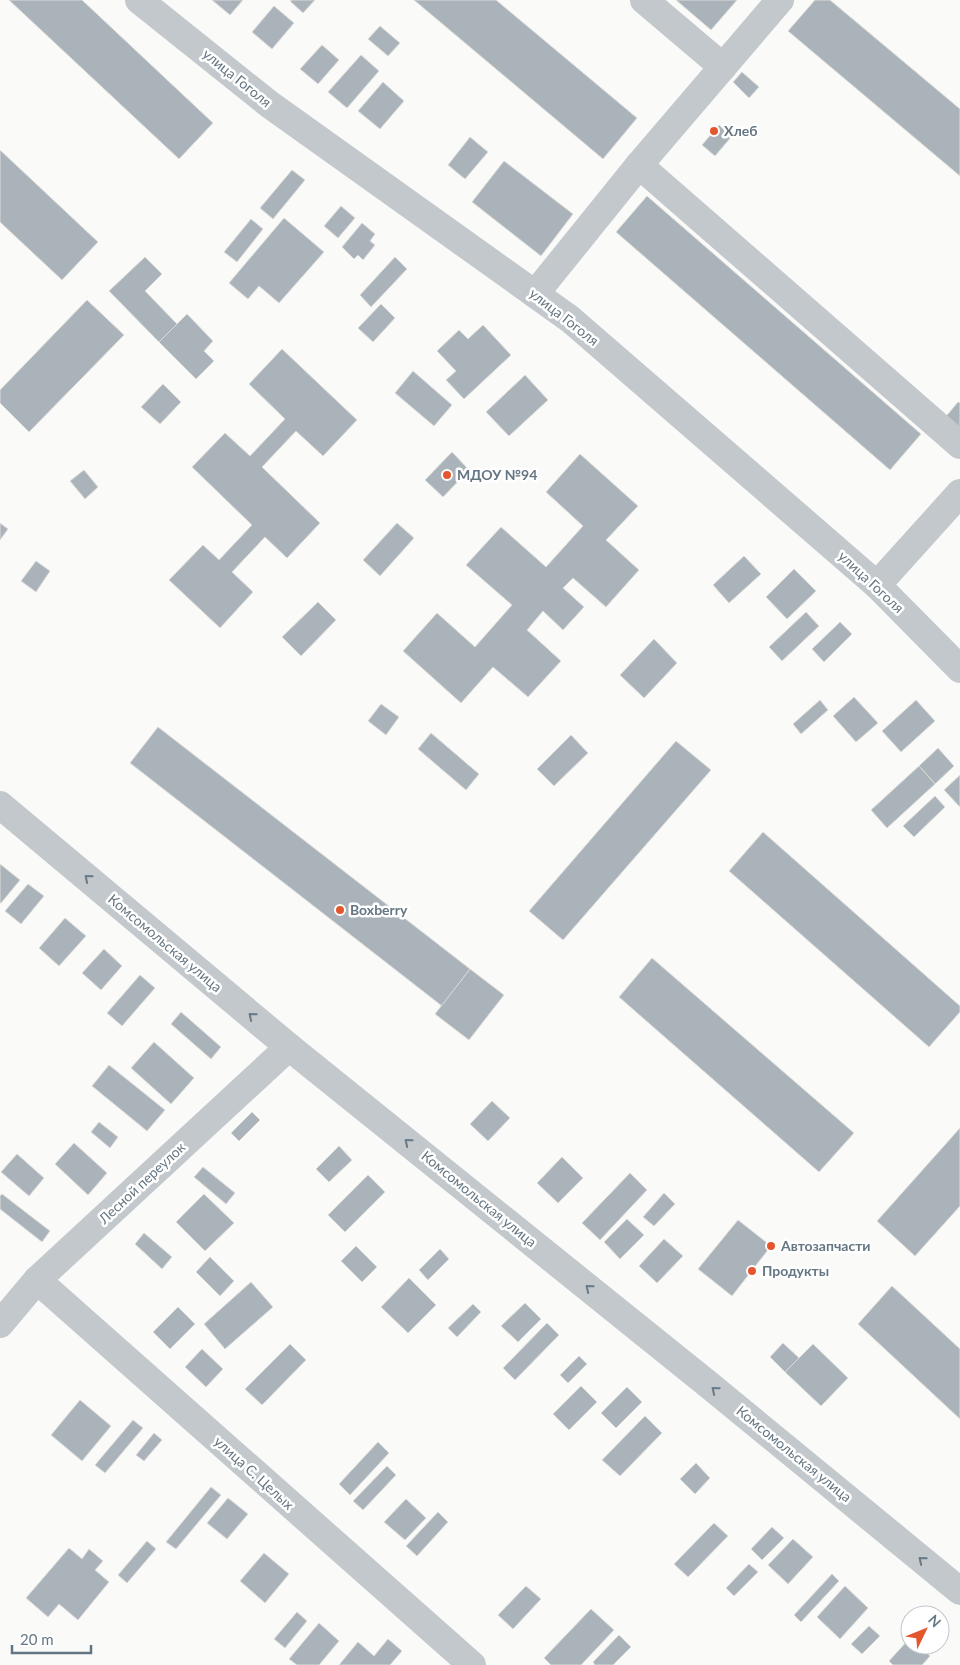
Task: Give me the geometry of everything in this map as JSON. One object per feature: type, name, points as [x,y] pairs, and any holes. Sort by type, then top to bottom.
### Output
[{"type":"street","name":"улица Гоголя","points":[[140,0],[269,104],[570,319],[877,585],[960,669]]},
{"type":"street","points":[[644,0],[723,67]]},
{"type":"street","points":[[535,294],[639,166],[780,0]]},
{"type":"street","points":[[639,166],[960,445]]},
{"type":"street","points":[[877,585],[960,493]]},
{"type":"street","name":"Комсомольская улица","points":[[0,805],[290,1047],[709,1385],[960,1591]]},
{"type":"street","name":"Лесной переулок","points":[[0,1324],[37,1280],[290,1047]]},
{"type":"street","name":"улица С. Целых","points":[[37,1280],[472,1665]]},
{"type":"building","points":[[9,0],[82,0],[213,123],[179,159]]},
{"type":"building","points":[[212,0],[243,0],[230,15]]},
{"type":"building","points":[[315,0],[303,13],[290,1]]},
{"type":"building","points":[[414,0],[496,0],[637,118],[603,159]]},
{"type":"building","points":[[676,0],[737,0],[711,30]]},
{"type":"building","points":[[815,0],[830,0],[960,109],[960,176],[788,31]]},
{"type":"building","points":[[274,6],[294,23],[272,49],[252,32]]},
{"type":"building","points":[[380,26],[400,43],[388,56],[368,39]]},
{"type":"building","points":[[322,45],[339,60],[318,84],[300,69]]},
{"type":"building","points":[[361,55],[379,71],[347,108],[328,92]]},
{"type":"building","points":[[742,72],[759,87],[749,98],[733,82]]},
{"type":"building","points":[[383,82],[404,101],[380,129],[358,111]]},
{"type":"building","points":[[719,125],[732,136],[715,156],[702,145]]},
{"type":"building","points":[[470,137],[488,152],[465,179],[448,165]]},
{"type":"building","points":[[0,150],[98,242],[62,280],[0,222]]},
{"type":"building","points":[[504,161],[573,214],[541,256],[472,202]]},
{"type":"building","points":[[292,170],[305,180],[273,219],[260,208]]},
{"type":"building","points":[[647,196],[921,434],[890,470],[616,232]]},
{"type":"building","points":[[341,206],[355,218],[338,238],[324,226]]},
{"type":"building","points":[[284,218],[324,252],[279,303],[259,286],[248,299],[229,283]]},
{"type":"building","points":[[251,219],[263,229],[237,262],[224,252]]},
{"type":"building","points":[[362,223],[375,234],[370,241],[375,245],[363,260],[358,255],[354,259],[342,247]]},
{"type":"building","points":[[145,257],[162,274],[145,291],[177,324],[159,342],[109,291]]},
{"type":"building","points":[[395,257],[407,269],[371,307],[360,295]]},
{"type":"building","points":[[87,300],[124,335],[29,432],[0,403],[0,390]]},
{"type":"building","points":[[381,304],[395,318],[373,342],[358,328]]},
{"type":"building","points":[[187,314],[213,341],[204,351],[214,361],[196,379],[159,342]]},
{"type":"building","points":[[483,325],[511,355],[464,399],[446,380],[456,371],[437,351],[459,330],[468,339]]},
{"type":"building","points":[[282,349],[357,420],[323,456],[296,431],[262,467],[320,523],[287,558],[265,537],[232,572],[253,592],[220,628],[169,580],[203,545],[219,560],[252,525],[192,467],[225,433],[250,456],[285,419],[249,384]]},
{"type":"building","points":[[413,371],[452,405],[434,426],[395,393]]},
{"type":"building","points":[[525,375],[548,400],[509,436],[486,412]]},
{"type":"building","points":[[163,384],[181,402],[160,424],[141,407]]},
{"type":"building","points":[[958,402],[960,403],[960,434],[943,420]]},
{"type":"building","name":"МДОУ №94","points":[[452,452],[469,470],[443,497],[425,480]]},
{"type":"building","points":[[580,454],[638,506],[606,540],[639,570],[606,607],[573,578],[563,588],[584,607],[563,630],[543,611],[527,630],[561,661],[528,697],[493,667],[461,703],[403,651],[437,613],[475,647],[512,605],[466,565],[501,527],[546,567],[583,526],[546,492]]},
{"type":"building","points":[[84,470],[98,487],[85,499],[70,481]]},
{"type":"building","points":[[0,523],[8,529],[0,540]]},
{"type":"building","points":[[397,523],[414,538],[380,576],[363,560]]},
{"type":"building","points":[[744,556],[761,574],[729,603],[713,585]]},
{"type":"building","points":[[36,561],[50,571],[36,592],[21,581]]},
{"type":"building","points":[[794,569],[816,591],[787,619],[766,597]]},
{"type":"building","points":[[318,602],[336,620],[301,656],[282,637]]},
{"type":"building","points":[[806,612],[819,626],[782,661],[769,647]]},
{"type":"building","points":[[840,622],[852,634],[824,662],[812,649]]},
{"type":"building","points":[[654,639],[677,663],[644,698],[620,675]]},
{"type":"building","points":[[854,697],[878,723],[856,742],[833,716]]},
{"type":"building","points":[[820,700],[828,710],[801,734],[793,724]]},
{"type":"building","points":[[916,700],[935,721],[901,752],[882,731]]},
{"type":"building","points":[[381,704],[399,717],[386,735],[368,721]]},
{"type":"building","points":[[158,727],[470,969],[442,1006],[130,763]]},
{"type":"building","points":[[431,733],[479,774],[466,790],[418,749]]},
{"type":"building","points":[[571,735],[588,753],[554,786],[537,769]]},
{"type":"building","points":[[676,741],[711,770],[563,940],[529,911]]},
{"type":"building","points":[[938,748],[954,766],[935,784],[919,766]]},
{"type":"building","points":[[919,766],[935,784],[887,828],[871,810]]},
{"type":"building","points":[[960,775],[960,807],[944,790]]},
{"type":"building","points":[[935,796],[945,807],[914,837],[903,826]]},
{"type":"building","points":[[763,832],[960,1006],[960,1012],[929,1047],[729,871]]},
{"type":"building","points":[[0,864],[20,880],[1,903],[0,903]]},
{"type":"building","points":[[28,884],[44,896],[21,924],[5,911]]},
{"type":"building","points":[[65,918],[86,936],[59,966],[39,948]]},
{"type":"building","points":[[104,949],[122,966],[101,990],[82,973]]},
{"type":"building","points":[[652,958],[854,1133],[819,1172],[619,997]]},
{"type":"building","points":[[470,969],[504,995],[469,1040],[435,1014]]},
{"type":"building","points":[[140,975],[155,988],[122,1026],[107,1013]]},
{"type":"building","points":[[181,1012],[221,1047],[211,1059],[171,1024]]},
{"type":"building","points":[[154,1042],[194,1078],[171,1104],[131,1068]]},
{"type":"building","points":[[109,1065],[165,1110],[147,1131],[92,1086]]},
{"type":"building","points":[[492,1101],[510,1118],[488,1141],[470,1124]]},
{"type":"building","points":[[252,1112],[260,1120],[239,1141],[231,1133]]},
{"type":"building","points":[[99,1122],[118,1137],[110,1148],[91,1132]]},
{"type":"building","points":[[960,1128],[960,1206],[915,1256],[877,1221]]},
{"type":"building","points":[[74,1143],[107,1173],[88,1195],[55,1164]]},
{"type":"building","points":[[339,1146],[352,1160],[329,1182],[316,1169]]},
{"type":"building","points":[[17,1154],[44,1178],[29,1196],[1,1172]]},
{"type":"building","points":[[562,1157],[583,1178],[558,1203],[537,1183]]},
{"type":"building","points":[[203,1167],[235,1193],[226,1204],[194,1177]]},
{"type":"building","points":[[630,1173],[647,1190],[600,1240],[582,1223]]},
{"type":"building","points":[[368,1175],[385,1192],[345,1232],[328,1215]]},
{"type":"building","points":[[664,1193],[675,1204],[654,1226],[643,1217]]},
{"type":"building","points":[[2,1194],[50,1231],[42,1242],[0,1209],[0,1196]]},
{"type":"building","points":[[204,1194],[234,1223],[205,1251],[176,1222]]},
{"type":"building","points":[[627,1219],[644,1235],[620,1259],[604,1242]]},
{"type":"building","points":[[738,1220],[771,1246],[732,1296],[698,1269]]},
{"type":"building","points":[[144,1233],[172,1257],[162,1269],[135,1244]]},
{"type":"building","points":[[664,1239],[683,1256],[657,1283],[639,1266]]},
{"type":"building","points":[[356,1246],[377,1267],[362,1282],[341,1261]]},
{"type":"building","points":[[440,1249],[449,1259],[428,1280],[419,1270]]},
{"type":"building","points":[[210,1257],[234,1281],[220,1296],[196,1272]]},
{"type":"building","points":[[409,1278],[436,1305],[408,1333],[381,1307]]},
{"type":"building","points":[[251,1282],[273,1307],[225,1349],[204,1324]]},
{"type":"building","points":[[892,1286],[960,1349],[960,1419],[858,1324]]},
{"type":"building","points":[[525,1303],[541,1319],[518,1342],[501,1326]]},
{"type":"building","points":[[473,1304],[481,1312],[457,1337],[448,1328]]},
{"type":"building","points":[[178,1307],[195,1324],[170,1349],[153,1332]]},
{"type":"building","points":[[547,1323],[559,1335],[515,1380],[503,1368]]},
{"type":"building","points":[[783,1343],[799,1358],[785,1372],[770,1357]]},
{"type":"building","points":[[290,1344],[306,1360],[262,1405],[245,1389]]},
{"type":"building","points":[[813,1344],[848,1378],[821,1406],[785,1372]]},
{"type":"building","points":[[202,1349],[223,1369],[206,1387],[185,1367]]},
{"type":"building","points":[[579,1356],[587,1364],[568,1383],[560,1375]]},
{"type":"building","points":[[581,1386],[597,1402],[569,1430],[553,1414]]},
{"type":"building","points":[[627,1387],[642,1402],[616,1428],[601,1413]]},
{"type":"building","points":[[80,1400],[111,1426],[82,1461],[51,1435]]},
{"type":"building","points":[[645,1416],[662,1433],[620,1476],[602,1460]]},
{"type":"building","points":[[133,1420],[143,1428],[105,1473],[95,1465]]},
{"type":"building","points":[[154,1433],[162,1440],[144,1461],[136,1455]]},
{"type":"building","points":[[378,1442],[389,1453],[350,1495],[339,1484]]},
{"type":"building","points":[[696,1463],[710,1478],[695,1494],[680,1479]]},
{"type":"building","points":[[387,1466],[396,1475],[363,1510],[353,1501]]},
{"type":"building","points":[[211,1487],[221,1495],[176,1549],[166,1542]]},
{"type":"building","points":[[228,1498],[248,1514],[227,1539],[207,1523]]},
{"type":"building","points":[[406,1499],[426,1518],[405,1540],[384,1522]]},
{"type":"building","points":[[438,1512],[448,1522],[417,1556],[406,1546]]},
{"type":"building","points":[[714,1523],[728,1536],[688,1577],[674,1564]]},
{"type":"building","points":[[772,1527],[784,1538],[762,1560],[751,1549]]},
{"type":"building","points":[[793,1539],[813,1557],[788,1584],[768,1565]]},
{"type":"building","points":[[147,1541],[156,1549],[127,1583],[118,1575]]},
{"type":"building","points":[[69,1548],[82,1559],[89,1549],[103,1561],[95,1570],[109,1582],[78,1620],[59,1604],[48,1617],[26,1598]]},
{"type":"building","points":[[264,1553],[289,1574],[265,1603],[240,1581]]},
{"type":"building","points":[[749,1564],[758,1572],[734,1596],[726,1588]]},
{"type":"building","points":[[832,1574],[839,1581],[801,1622],[794,1615]]},
{"type":"building","points":[[526,1586],[541,1599],[513,1629],[498,1615]]},
{"type":"building","points":[[845,1586],[868,1608],[840,1639],[817,1617]]},
{"type":"building","points":[[591,1609],[614,1630],[581,1665],[551,1665],[544,1658]]},
{"type":"building","points":[[297,1612],[307,1621],[285,1648],[274,1639]]},
{"type":"building","points":[[319,1623],[339,1641],[319,1665],[297,1665],[289,1659]]},
{"type":"building","points":[[869,1626],[880,1636],[862,1654],[851,1644]]},
{"type":"building","points":[[619,1635],[631,1647],[613,1665],[595,1665],[593,1662]]},
{"type":"building","points":[[388,1639],[402,1651],[390,1665],[339,1665],[358,1642],[374,1656]]},
{"type":"building","points":[[900,1649],[900,1655],[930,1656],[922,1665],[893,1665],[889,1661]]},
{"type":"place","name":"Хлеб","points":[[714,131]]},
{"type":"place","name":"МДОУ №94","points":[[447,475]]},
{"type":"place","name":"Boxberry","points":[[340,910]]},
{"type":"place","name":"Автозапчасти","points":[[771,1246]]},
{"type":"place","name":"Продукты","points":[[752,1271]]}]
